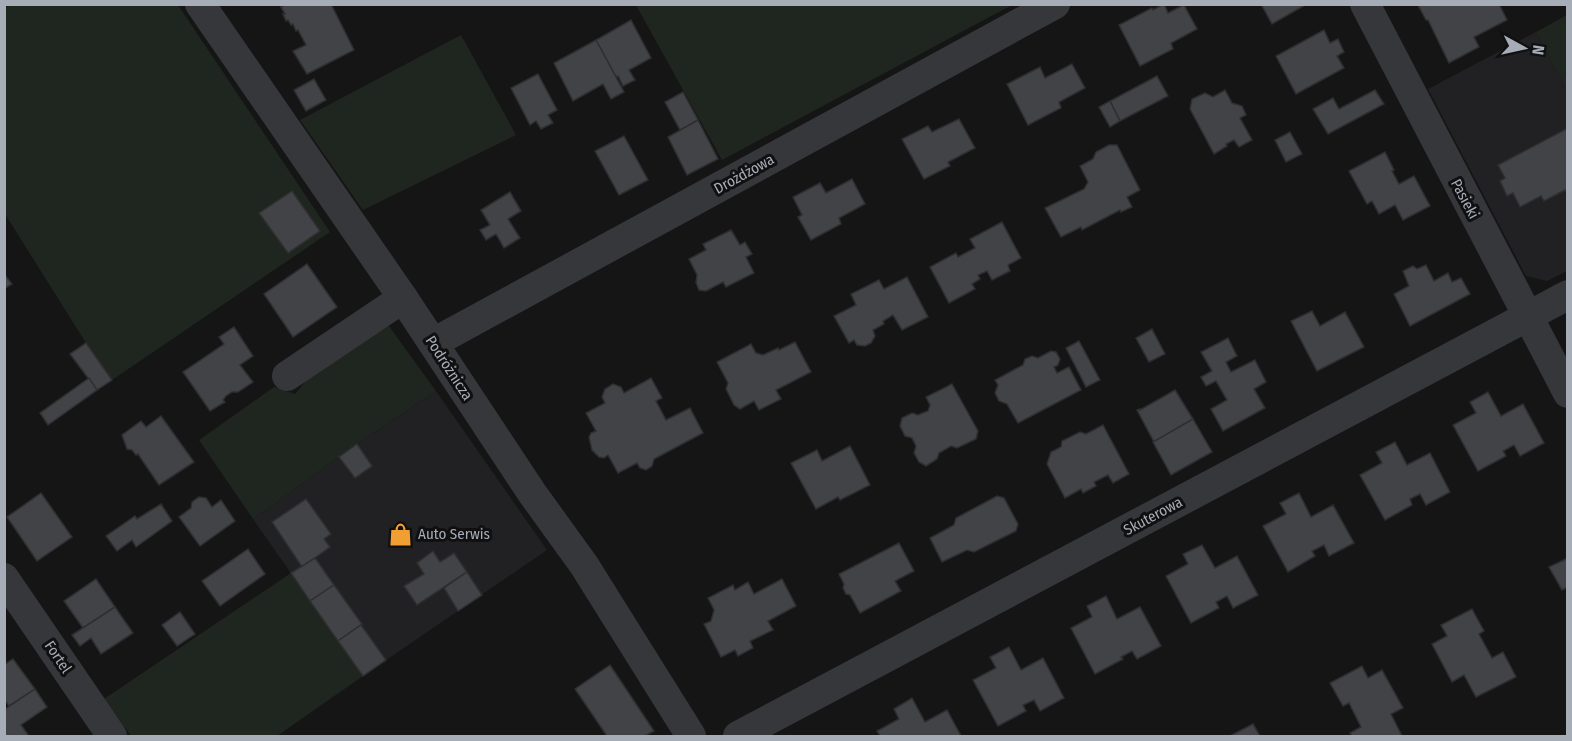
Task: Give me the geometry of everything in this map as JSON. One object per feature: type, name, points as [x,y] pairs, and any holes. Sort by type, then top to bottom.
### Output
[{"type":"street","name":"Podróżnicza","points":[[200,4],[404,298],[531,493],[584,565],[691,736]]},
{"type":"street","name":"Drożdżowa","points":[[433,343],[1055,4]]},
{"type":"street","name":"Pasieki","points":[[1365,4],[1568,393]]},
{"type":"street","name":"Skuterowa","points":[[738,736],[1568,295]]},
{"type":"street","points":[[287,376],[404,298]]},
{"type":"street","name":"Fortel","points":[[4,578],[112,736]]},
{"type":"shaded area","points":[[12,4],[178,5],[330,232],[112,380],[86,343],[5,214],[5,8]]},
{"type":"shaded area","points":[[636,5],[1012,5],[722,160]]},
{"type":"shaded area","points":[[1567,15],[1567,91],[1536,32]]},
{"type":"shaded area","points":[[1536,32],[1567,91],[1567,271],[1547,281],[1526,276],[1428,89]]},
{"type":"shaded area","points":[[461,35],[516,135],[363,210],[300,120]]},
{"type":"shaded area","points":[[386,322],[436,391],[357,444],[253,519],[199,440],[274,387],[295,394],[314,371]]},
{"type":"shaded area","name":"Auto Serwis","points":[[436,391],[547,550],[363,676],[253,519],[357,444]]},
{"type":"shaded area","points":[[291,573],[363,676],[277,736],[131,736],[104,699]]},
{"type":"building","points":[[287,4],[331,4],[354,50],[307,74],[293,51],[306,45],[293,24],[286,21],[281,7]]},
{"type":"building","points":[[1164,4],[1168,13],[1184,5],[1197,29],[1171,43],[1173,49],[1140,66],[1119,25]]},
{"type":"building","points":[[1261,4],[1307,4],[1272,24]]},
{"type":"building","points":[[1499,4],[1507,20],[1474,37],[1479,47],[1449,63],[1418,5]]},
{"type":"building","points":[[631,20],[651,58],[629,70],[635,80],[623,86],[596,40]]},
{"type":"building","points":[[1324,30],[1330,43],[1338,39],[1344,52],[1337,56],[1344,68],[1296,94],[1276,56]]},
{"type":"building","points":[[596,40],[624,92],[611,99],[603,84],[573,101],[554,63]]},
{"type":"building","points":[[1072,64],[1085,88],[1059,102],[1061,108],[1028,125],[1007,84],[1040,67],[1045,78]]},
{"type":"building","points":[[538,74],[557,110],[548,115],[553,123],[541,129],[536,121],[530,125],[511,88]]},
{"type":"building","points":[[1157,76],[1168,96],[1120,121],[1110,101]]},
{"type":"building","points":[[314,79],[326,100],[306,111],[294,90]]},
{"type":"building","points":[[1225,90],[1232,103],[1242,106],[1246,115],[1240,118],[1252,140],[1239,147],[1234,140],[1214,154],[1190,109],[1192,99],[1205,93],[1213,97]]},
{"type":"building","points":[[1375,90],[1384,104],[1328,134],[1313,109],[1333,98],[1339,109]]},
{"type":"building","points":[[683,92],[698,120],[680,130],[665,102]]},
{"type":"building","points":[[1110,101],[1120,121],[1110,127],[1099,107]]},
{"type":"building","points":[[959,119],[975,148],[948,162],[950,166],[924,179],[902,139],[928,126],[932,132]]},
{"type":"building","points":[[698,120],[718,159],[687,175],[668,137]]},
{"type":"building","points":[[1568,128],[1568,194],[1565,190],[1544,201],[1541,196],[1520,207],[1513,193],[1507,196],[1500,181],[1505,178],[1498,165]]},
{"type":"building","points":[[1290,132],[1302,154],[1286,162],[1275,140]]},
{"type":"building","points":[[624,136],[648,180],[619,195],[595,151]]},
{"type":"building","points":[[1109,145],[1117,145],[1140,190],[1127,197],[1132,207],[1121,212],[1120,210],[1082,230],[1081,227],[1061,237],[1045,208],[1084,189],[1088,182],[1080,166],[1093,159],[1096,152]]},
{"type":"building","points":[[1385,152],[1399,184],[1414,176],[1430,206],[1403,220],[1395,205],[1379,214],[1372,201],[1367,204],[1349,171]]},
{"type":"building","points":[[852,179],[865,204],[839,218],[841,224],[811,240],[798,217],[802,215],[793,197],[820,183],[826,193]]},
{"type":"building","points":[[292,191],[320,231],[288,253],[259,213]]},
{"type":"building","points":[[510,192],[521,211],[508,219],[520,238],[504,248],[496,234],[486,240],[480,230],[490,225],[481,210]]},
{"type":"building","points":[[1002,222],[1021,258],[1008,265],[1010,271],[992,280],[987,271],[978,275],[980,279],[972,284],[975,289],[949,303],[930,267],[956,253],[958,257],[975,248],[970,239]]},
{"type":"building","points":[[731,230],[740,245],[745,242],[752,254],[746,257],[754,273],[726,287],[723,282],[706,291],[699,290],[696,283],[697,275],[689,259],[706,250],[703,244]]},
{"type":"building","points":[[307,264],[337,307],[293,337],[264,294]]},
{"type":"building","points":[[1426,265],[1434,281],[1448,273],[1452,282],[1461,278],[1470,294],[1410,326],[1394,294],[1409,286],[1403,271],[1413,266],[1417,269]]},
{"type":"building","points":[[4,274],[12,284],[4,289]]},
{"type":"building","points":[[907,277],[928,317],[902,330],[893,315],[873,330],[875,336],[871,343],[865,346],[857,345],[854,340],[849,343],[834,316],[856,305],[851,294],[879,280],[884,289]]},
{"type":"building","points":[[1312,311],[1320,326],[1345,312],[1364,347],[1317,371],[1291,321]]},
{"type":"building","points":[[234,327],[253,356],[240,365],[253,382],[238,392],[232,392],[226,396],[223,400],[225,402],[210,411],[183,372],[224,344],[219,337]]},
{"type":"building","points":[[1152,329],[1165,354],[1149,362],[1136,338]]},
{"type":"building","points":[[1228,338],[1237,356],[1226,362],[1231,372],[1255,360],[1266,382],[1254,389],[1265,408],[1223,431],[1211,409],[1227,400],[1216,381],[1206,386],[1201,377],[1212,371],[1201,352]]},
{"type":"building","points":[[1079,341],[1100,380],[1086,387],[1066,348]]},
{"type":"building","points":[[795,342],[811,372],[776,390],[781,399],[759,410],[754,401],[740,409],[734,405],[726,389],[728,383],[717,362],[751,344],[756,353],[763,355]]},
{"type":"building","points":[[86,343],[112,380],[97,390],[70,354]]},
{"type":"building","points":[[1051,351],[1056,352],[1060,359],[1058,365],[1054,367],[1057,373],[1069,367],[1081,390],[1018,423],[1007,404],[999,401],[995,393],[998,385],[995,380],[1023,365],[1025,359],[1032,356],[1038,358]]},
{"type":"building","points":[[89,378],[97,390],[48,425],[40,413]]},
{"type":"building","points":[[651,378],[662,398],[656,401],[666,420],[690,408],[703,433],[654,459],[652,466],[646,470],[640,468],[637,463],[618,473],[608,455],[604,458],[599,457],[592,450],[589,437],[596,431],[586,413],[605,403],[602,397],[605,389],[613,384],[621,387],[624,393]]},
{"type":"building","points":[[952,384],[978,431],[976,439],[957,448],[951,446],[939,453],[937,459],[926,466],[919,462],[914,453],[916,446],[912,438],[905,436],[900,426],[902,418],[912,413],[918,415],[928,411],[930,405],[926,397]]},
{"type":"building","points":[[1175,390],[1193,419],[1154,442],[1137,410]]},
{"type":"building","points":[[1488,392],[1501,416],[1523,404],[1544,443],[1520,456],[1514,445],[1503,451],[1506,456],[1478,471],[1453,425],[1476,413],[1470,402]]},
{"type":"building","points":[[161,416],[194,462],[159,485],[138,454],[127,449],[122,435],[141,421],[146,427]]},
{"type":"building","points":[[1193,419],[1212,452],[1171,475],[1153,442]]},
{"type":"building","points":[[1103,425],[1129,474],[1113,483],[1108,475],[1094,482],[1096,486],[1083,493],[1081,489],[1065,498],[1047,464],[1051,452],[1061,447],[1062,441],[1080,432],[1086,434]]},
{"type":"building","points":[[1395,442],[1407,465],[1430,453],[1450,492],[1426,505],[1420,494],[1410,499],[1412,505],[1385,520],[1360,475],[1382,463],[1376,452]]},
{"type":"building","points":[[357,444],[372,466],[355,478],[339,457]]},
{"type":"building","points":[[850,446],[870,485],[840,500],[838,497],[816,509],[791,463],[817,450],[822,461]]},
{"type":"building","points":[[41,493],[72,537],[37,561],[7,517]]},
{"type":"building","points":[[1299,493],[1311,517],[1333,505],[1354,543],[1329,556],[1324,545],[1312,551],[1315,556],[1288,572],[1263,526],[1286,514],[1280,503]]},
{"type":"building","points":[[997,496],[1004,498],[1018,524],[1016,531],[974,552],[967,550],[942,562],[930,538],[954,525],[956,518]]},
{"type":"building","points":[[199,497],[206,498],[212,507],[221,500],[235,521],[200,546],[179,517],[191,508],[192,502]]},
{"type":"building","points":[[306,499],[331,534],[324,539],[330,547],[302,567],[272,522]]},
{"type":"building","points":[[161,504],[172,521],[136,547],[132,540],[117,551],[106,536],[135,516],[137,519]]},
{"type":"building","points":[[899,543],[914,571],[895,581],[901,591],[860,613],[850,595],[846,594],[839,574]]},
{"type":"building","points":[[1202,545],[1215,568],[1237,556],[1258,595],[1233,608],[1227,596],[1216,602],[1219,608],[1191,623],[1166,576],[1188,564],[1183,554]]},
{"type":"building","points":[[248,549],[265,574],[220,606],[202,581]]},
{"type":"building","points":[[433,551],[440,562],[454,553],[467,572],[417,605],[404,586],[424,574],[417,563]]},
{"type":"building","points":[[315,558],[334,585],[310,601],[291,573]]},
{"type":"building","points":[[1568,558],[1568,587],[1562,590],[1549,567]]},
{"type":"building","points":[[467,572],[482,595],[458,611],[444,588]]},
{"type":"building","points":[[96,579],[115,607],[83,628],[64,601]]},
{"type":"building","points":[[782,579],[796,606],[768,621],[773,630],[750,641],[753,648],[738,656],[735,650],[721,657],[704,624],[711,621],[714,610],[708,598],[733,585],[735,590],[748,582],[754,594]]},
{"type":"building","points":[[334,585],[362,624],[338,641],[310,601]]},
{"type":"building","points":[[1106,596],[1117,619],[1140,607],[1161,646],[1137,659],[1132,651],[1121,657],[1123,659],[1095,674],[1071,628],[1092,617],[1087,606]]},
{"type":"building","points":[[115,607],[133,633],[101,654],[91,638],[80,646],[72,635]]},
{"type":"building","points":[[1472,609],[1484,631],[1479,634],[1492,658],[1503,652],[1516,677],[1476,697],[1464,675],[1452,682],[1432,644],[1447,636],[1441,625]]},
{"type":"building","points":[[180,612],[195,634],[177,646],[162,625]]},
{"type":"building","points":[[361,625],[386,660],[363,676],[338,641]]},
{"type":"building","points":[[1009,647],[1021,670],[1043,658],[1064,698],[1040,711],[1034,700],[1023,705],[1026,711],[998,726],[973,680],[996,668],[990,657]]},
{"type":"building","points":[[13,659],[35,689],[9,706],[4,699],[4,665]]},
{"type":"building","points":[[610,665],[654,731],[645,736],[607,736],[575,689]]},
{"type":"building","points":[[1362,666],[1368,678],[1382,670],[1403,708],[1391,714],[1402,736],[1352,736],[1350,733],[1361,727],[1349,703],[1343,706],[1330,683]]},
{"type":"building","points":[[35,689],[47,707],[21,725],[29,736],[4,736],[4,710]]},
{"type":"building","points":[[912,698],[925,722],[947,710],[961,736],[880,736],[877,731],[899,719],[894,709]]},
{"type":"building","points":[[1253,724],[1260,736],[1230,736]]},
{"type":"place","name":"Auto Serwis","points":[[400,534]]}]
